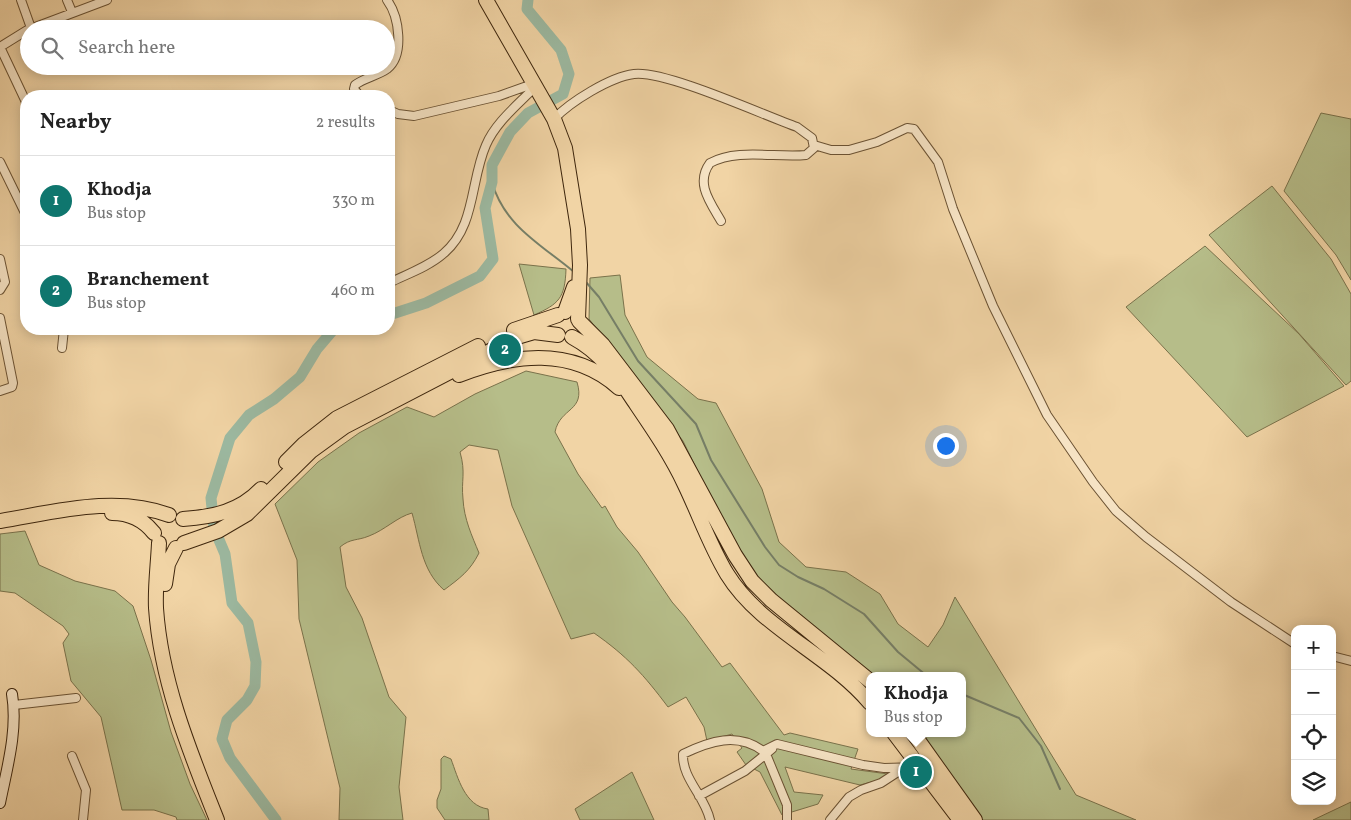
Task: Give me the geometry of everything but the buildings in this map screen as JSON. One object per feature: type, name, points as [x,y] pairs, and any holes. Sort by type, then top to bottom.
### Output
[{"type":"highway","points":[[477,0],[532,92],[549,114],[564,176],[577,265],[578,330],[572,337]]},
{"type":"highway","points":[[486,0],[532,92]]},
{"type":"highway","points":[[558,335],[554,327],[571,298],[577,283]]},
{"type":"highway","points":[[160,592],[176,564],[204,536],[231,517],[304,444],[337,418],[524,325],[562,314],[573,313],[603,345],[674,438],[735,555],[752,581],[771,600],[866,678]]},
{"type":"highway","points":[[183,519],[231,517],[255,508],[300,461],[334,433],[523,335],[540,332],[565,338],[572,337],[586,344],[604,360],[637,406],[672,460],[728,574],[747,598],[849,682],[866,699]]},
{"type":"highway","points":[[416,391],[502,361],[527,357],[552,358],[574,362],[595,370],[613,383],[637,406]]},
{"type":"highway","points":[[0,520],[111,505],[143,507],[169,515],[177,515],[183,519],[188,531],[166,568],[160,592]]},
{"type":"highway","points":[[0,530],[88,515],[120,513],[133,516],[145,523],[167,548],[204,536]]},
{"type":"highway","points":[[169,515],[160,519],[157,538],[160,592],[158,626],[173,698],[191,756],[217,820]]},
{"type":"highway","points":[[133,516],[150,544],[152,576],[160,592],[182,702],[198,752],[226,820]]},
{"type":"highway","points":[[896,737],[912,766],[960,820]]},
{"type":"highway","points":[[916,737],[975,820]]},
{"type":"street","points":[[21,0],[27,20]]},
{"type":"street","points":[[67,0],[72,12]]},
{"type":"street","points":[[52,20],[106,0]]},
{"type":"street","points":[[387,0],[394,14],[398,30],[395,57]]},
{"type":"street","points":[[20,35],[0,47],[20,90]]},
{"type":"street","points":[[549,114],[564,108],[618,77],[635,74],[665,78],[808,133],[814,145],[811,152],[806,155],[725,157],[710,163],[704,176],[703,187],[721,222]]},
{"type":"street","points":[[355,90],[355,84],[374,75]]},
{"type":"street","points":[[395,113],[414,116],[499,96],[532,92]]},
{"type":"street","points":[[395,280],[425,266],[452,246],[468,214],[486,144],[504,118],[532,92]]},
{"type":"street","points":[[814,145],[831,150],[849,150],[877,142],[909,127],[914,129],[938,162],[953,209],[993,306],[1047,415],[1093,482],[1116,511],[1146,537],[1231,602],[1291,641]]},
{"type":"street","points":[[0,162],[20,203]]},
{"type":"street","points":[[0,259],[5,280],[2,289]]},
{"type":"street","points":[[0,318],[13,383],[12,387],[0,391]]},
{"type":"street","points":[[62,348],[63,335]]},
{"type":"street","points":[[1336,657],[1351,661]]},
{"type":"street","points":[[0,803],[11,748],[13,699],[76,698]]},
{"type":"street","points":[[710,820],[683,764],[683,754],[727,738],[752,743],[763,751],[777,744],[863,765],[884,768],[912,766]]},
{"type":"street","points":[[699,796],[745,771],[777,744]]},
{"type":"street","points":[[766,754],[787,805],[787,820]]},
{"type":"street","points":[[72,756],[86,790],[83,820]]},
{"type":"street","points":[[830,820],[849,797],[861,790],[881,783],[912,766]]},
{"type":"green space","points":[[1321,113],[1351,119],[1351,280],[1336,255],[1284,191]]},
{"type":"green space","points":[[1272,186],[1331,259],[1351,294],[1351,381],[1346,385],[1209,235]]},
{"type":"green space","points":[[1205,246],[1299,334],[1344,386],[1247,437],[1126,307]]},
{"type":"green space","points":[[519,264],[566,269],[564,287],[559,299],[534,315]]},
{"type":"green space","points":[[620,275],[625,315],[647,357],[698,399],[716,403],[762,489],[779,542],[806,567],[846,572],[880,594],[898,624],[928,647],[943,625],[955,597],[1076,795],[1136,820],[975,820],[916,737],[966,737],[966,672],[866,673],[755,580],[728,533],[683,441],[589,319],[590,278]]},
{"type":"green space","points":[[526,371],[577,382],[578,399],[562,418],[555,432],[578,474],[602,508],[605,506],[617,527],[638,552],[672,602],[722,667],[730,663],[784,735],[790,733],[858,749],[851,769],[888,774],[879,780],[860,785],[785,767],[794,792],[823,795],[818,804],[782,815],[760,772],[746,765],[737,752],[742,748],[732,734],[707,741],[704,727],[686,697],[668,707],[634,667],[594,633],[571,639],[512,506],[498,450],[469,445],[460,452],[463,466],[463,499],[471,534],[479,553],[464,574],[455,582],[444,590],[430,573],[422,554],[412,513],[401,517],[365,538],[347,542],[340,547],[346,587],[362,618],[389,697],[406,717],[399,787],[403,820],[339,820],[340,788],[299,619],[297,560],[275,504],[318,462],[359,433],[407,407],[434,417],[475,394]]},
{"type":"green space","points":[[25,531],[39,565],[75,581],[115,591],[133,606],[151,660],[171,732],[190,784],[207,820],[177,820],[176,817],[154,810],[122,810],[101,717],[71,681],[63,643],[69,634],[63,626],[15,593],[0,591],[0,534]]},
{"type":"green space","points":[[444,756],[451,759],[468,797],[473,803],[488,809],[489,820],[445,820],[437,808],[437,800],[441,789],[441,759]]},
{"type":"green space","points":[[632,772],[654,820],[580,820],[575,809]]},
{"type":"green space","points":[[1351,802],[1351,820],[1313,820]]},
{"type":"waterway","points":[[395,313],[426,303],[480,276],[493,259],[485,208],[492,182],[492,165],[510,132],[528,113],[563,94],[569,74],[561,50],[527,9],[528,0]]},
{"type":"waterway","points":[[492,182],[505,211],[515,223],[574,272]]},
{"type":"waterway","points":[[585,281],[599,297],[638,361],[696,424],[711,460],[765,547],[779,565],[798,577],[824,589],[864,614],[898,652],[922,672]]},
{"type":"waterway","points":[[276,820],[230,758],[222,739],[227,720],[247,700],[255,686],[256,662],[248,623],[232,603],[225,554],[214,528],[211,498],[230,438],[249,415],[274,399],[300,377],[317,349],[329,335]]},
{"type":"waterway","points":[[966,696],[1019,718],[1041,746],[1060,789]]},
{"type":"place","name":"Branchement","points":[[505,350]]},
{"type":"place","name":"Khodja","points":[[916,772]]}]
